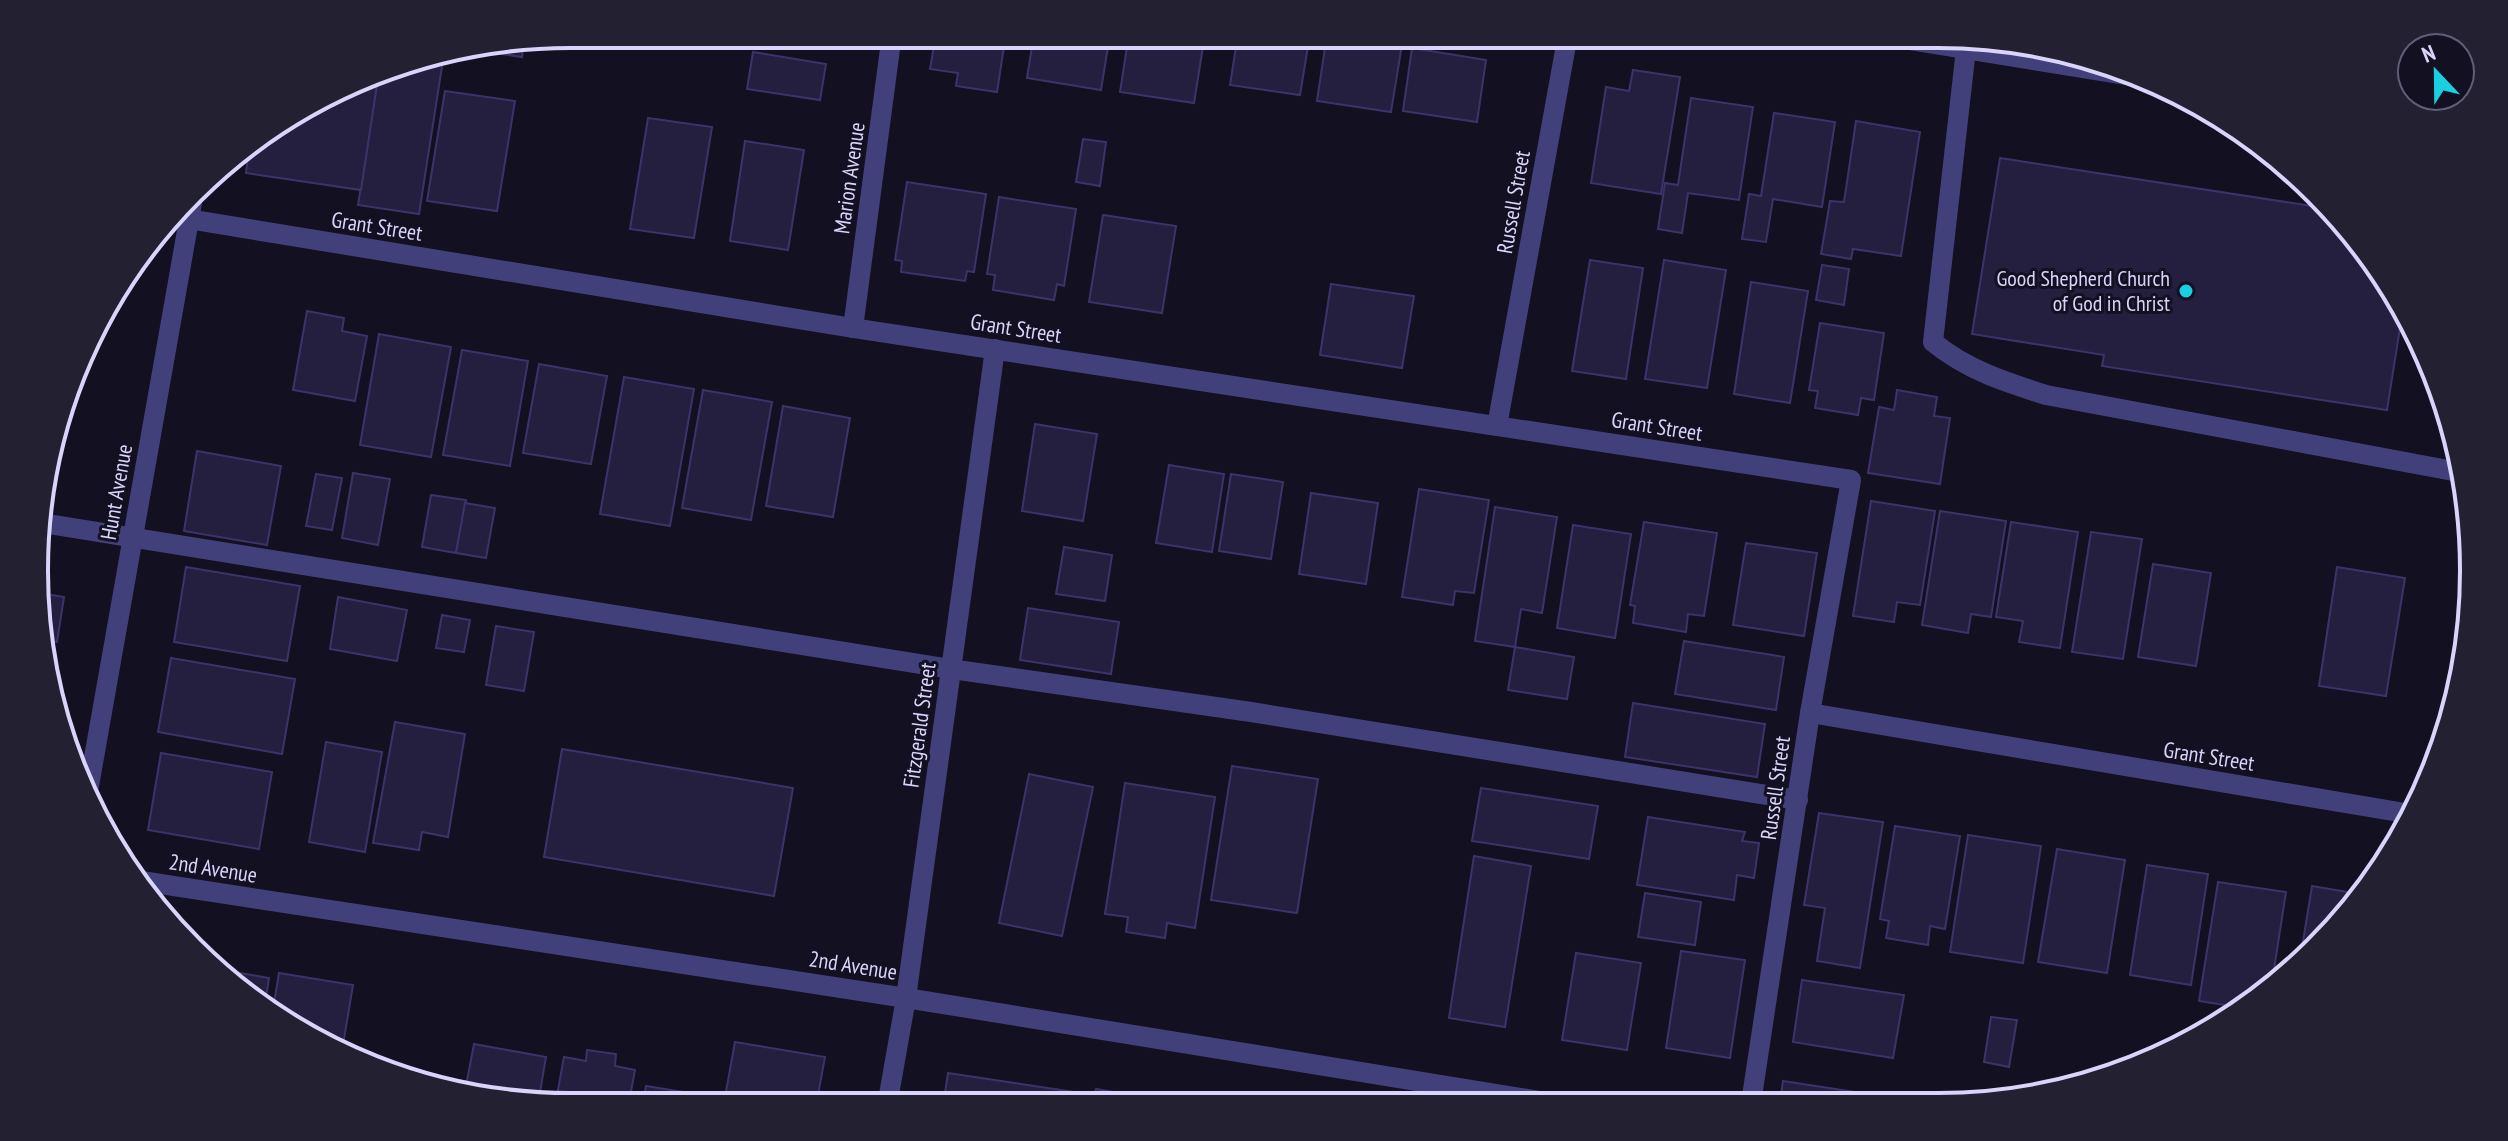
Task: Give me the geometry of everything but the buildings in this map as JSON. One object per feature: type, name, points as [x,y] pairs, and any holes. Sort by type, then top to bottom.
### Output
[{"type":"street","name":"Marion Avenue","points":[[853,328],[890,48]]},
{"type":"street","name":"Russell Street","points":[[1497,426],[1565,48]]},
{"type":"street","points":[[2076,67],[1966,49],[1933,342],[1983,374],[2046,395],[2450,470]]},
{"type":"street","name":"Grant Street","points":[[185,218],[853,328],[1851,480]]},
{"type":"street","name":"Hunt Avenue","points":[[91,776],[181,222]]},
{"type":"street","name":"Fitzgerald Street","points":[[889,1093],[906,998],[995,349]]},
{"type":"street","name":"Russell Street","points":[[1753,1093],[1810,713],[1851,480]]},
{"type":"street","points":[[50,524],[951,669],[1251,712],[1798,800]]},
{"type":"street","name":"Grant Street","points":[[1810,713],[2401,812]]},
{"type":"street","name":"2nd Avenue","points":[[151,883],[906,998],[1490,1093]]},
{"type":"place","name":"Good Shepherd Church of God in Christ","points":[[2186,291]]}]
